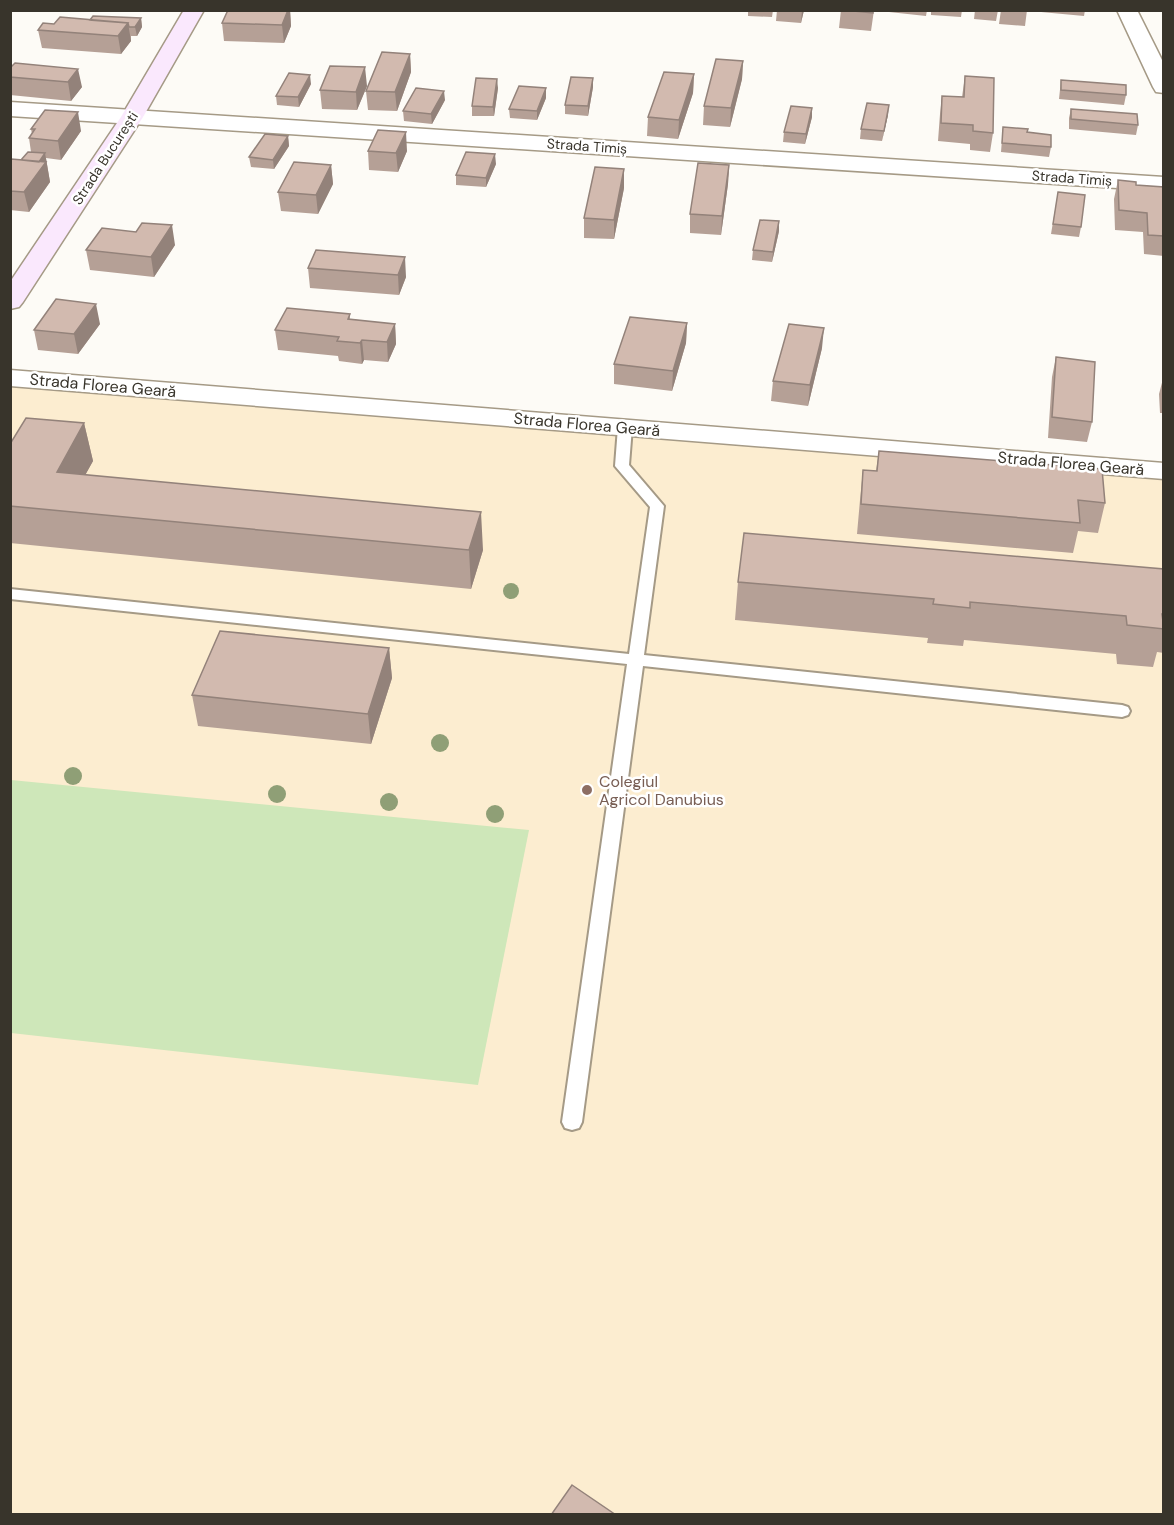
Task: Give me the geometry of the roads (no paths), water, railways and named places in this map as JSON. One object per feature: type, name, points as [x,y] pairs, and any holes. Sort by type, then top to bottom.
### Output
[{"type":"street","name":"Strada București","points":[[10,302],[132,117],[194,10]]},
{"type":"street","points":[[1127,10],[1164,87]]},
{"type":"street","name":"Strada Timiș","points":[[10,109],[1164,184]]},
{"type":"street","name":"Strada Florea Geară","points":[[10,378],[1164,471]]},
{"type":"lane","points":[[572,1122],[657,506],[622,466],[625,427]]},
{"type":"lane","points":[[10,594],[1122,711]]},
{"type":"place","name":"Colegiul Agricol Danubius","points":[[587,790]]}]
